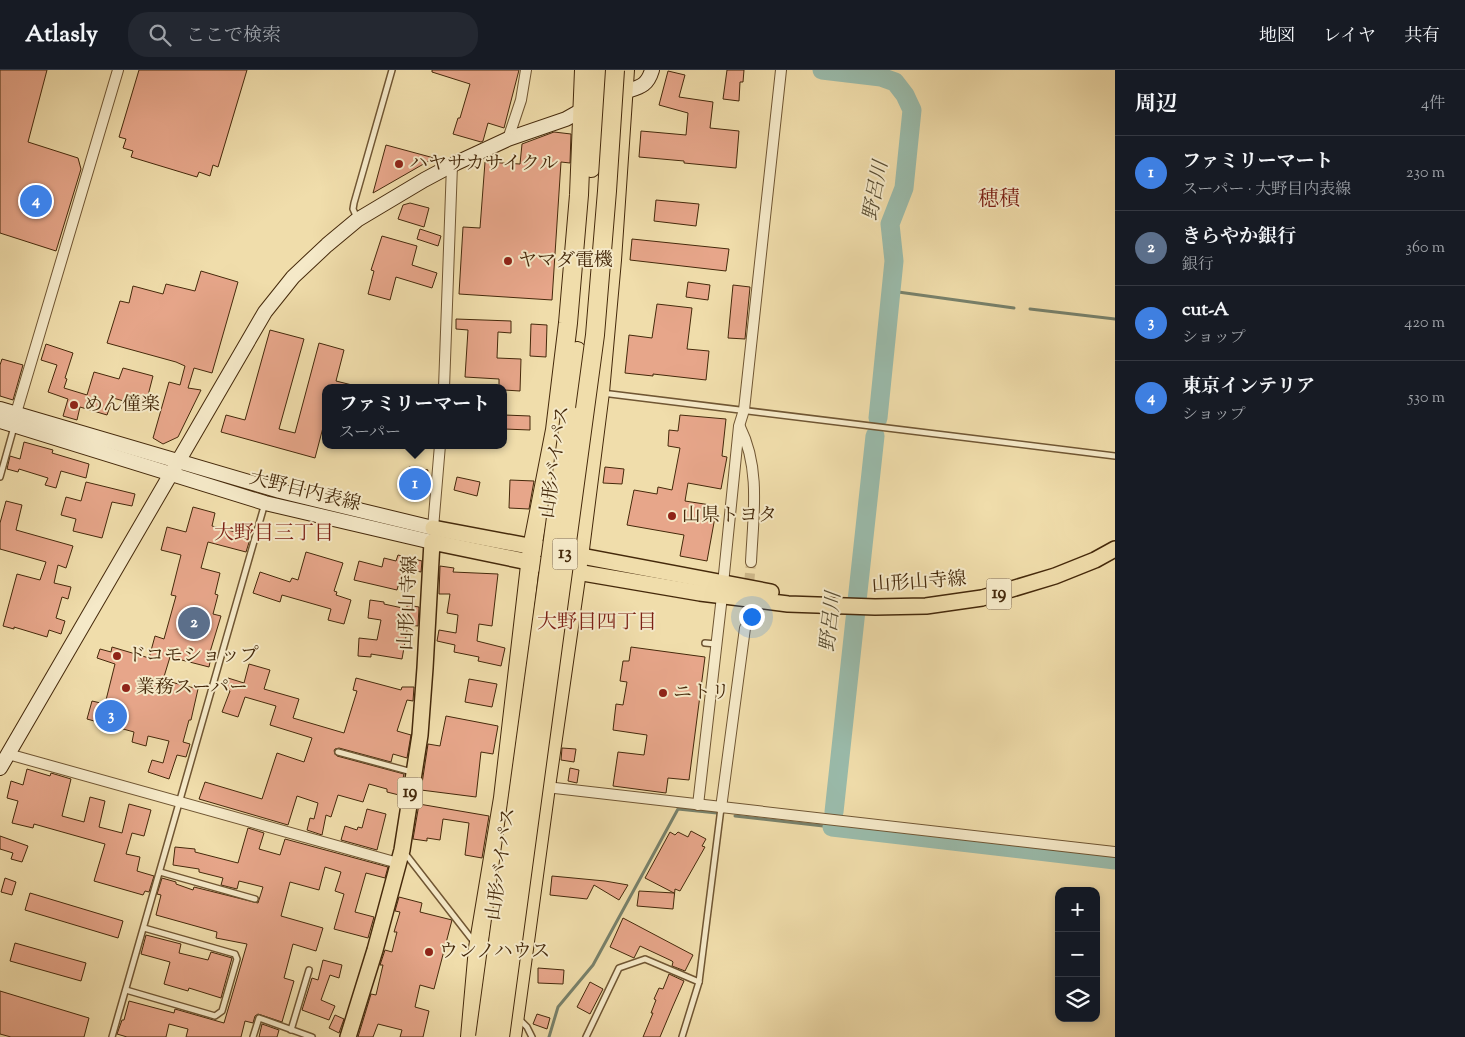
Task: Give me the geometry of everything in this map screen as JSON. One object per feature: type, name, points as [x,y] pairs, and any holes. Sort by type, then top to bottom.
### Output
[{"type":"highway","points":[[470,1037],[478,948],[503,798],[531,555],[556,430],[568,323],[577,215],[584,70]]},
{"type":"highway","name":"山形バイパス","points":[[485,1037],[570,415],[583,289],[597,70]]},
{"type":"highway","name":"山形バイパス","points":[[500,1037],[594,335],[607,191],[615,70]]},
{"type":"highway","points":[[512,1037],[546,788],[573,630],[578,565],[600,392],[612,260],[625,70]]},
{"type":"main road","points":[[624,92],[644,86],[650,78],[652,70]]},
{"type":"main road","points":[[0,768],[4,752],[265,312],[293,277],[327,245],[358,220],[424,180],[508,139],[566,119],[582,110]]},
{"type":"main road","points":[[0,409],[16,419],[174,468]]},
{"type":"main road","points":[[0,421],[16,419]]},
{"type":"main road","name":"大野目内表線","points":[[174,468],[265,503],[433,535]]},
{"type":"main road","name":"大野目内表線","points":[[174,468],[280,491],[433,535]]},
{"type":"main road","name":"山形山寺線","points":[[348,1037],[375,950],[400,856],[420,735],[426,668],[433,535],[578,565],[722,590],[788,604],[875,607],[926,606],[982,598],[1055,576],[1095,560],[1115,549]]},
{"type":"main road","name":"山形山寺線","points":[[578,565],[699,598],[722,590]]},
{"type":"street","points":[[16,419],[118,70]]},
{"type":"street","points":[[508,139],[521,100],[526,70]]},
{"type":"street","points":[[698,805],[711,644],[722,590],[739,426],[744,410],[781,70]]},
{"type":"street","points":[[444,384],[452,165]]},
{"type":"street","points":[[739,426],[747,441],[755,481],[752,562]]},
{"type":"street","points":[[433,535],[440,449]]},
{"type":"street","points":[[721,808],[745,628]]},
{"type":"street","points":[[4,752],[181,802],[400,856]]},
{"type":"street","points":[[546,788],[1115,852]]},
{"type":"lane","points":[[358,220],[353,209],[354,203],[391,70]]},
{"type":"lane","points":[[600,392],[1115,456]]},
{"type":"lane","points":[[0,477],[16,419]]},
{"type":"lane","points":[[112,1037],[181,802],[265,503]]},
{"type":"lane","points":[[338,752],[413,773]]},
{"type":"lane","points":[[682,1037],[699,982],[721,808]]},
{"type":"lane","points":[[400,856],[478,948]]},
{"type":"lane","points":[[160,872],[255,899]]},
{"type":"lane","points":[[126,990],[215,1016],[222,1011],[237,959],[235,954],[144,928]]},
{"type":"lane","points":[[586,1037],[619,968],[645,959],[699,982]]},
{"type":"lane","points":[[291,1030],[309,970]]},
{"type":"lane","points":[[515,1015],[527,1027],[532,1037]]},
{"type":"lane","points":[[253,1037],[259,1018],[312,1037]]},
{"type":"building","points":[[0,70],[47,70],[28,142],[78,158],[81,169],[56,251],[0,233]]},
{"type":"building","points":[[139,70],[247,70],[218,167],[213,165],[210,176],[199,172],[197,177],[131,157],[133,151],[123,148],[126,139],[119,137]]},
{"type":"building","points":[[432,70],[519,70],[504,128],[488,123],[483,141],[481,142],[453,134],[470,84],[432,72]]},
{"type":"building","points":[[727,70],[744,70],[743,82],[740,82],[739,101],[723,99]]},
{"type":"building","points":[[668,71],[685,75],[679,97],[713,102],[710,128],[739,131],[736,168],[639,157],[641,131],[686,135],[688,113],[659,105]]},
{"type":"building","name":"ヤマダ電機","points":[[554,132],[571,134],[570,163],[561,162],[552,300],[459,294],[463,227],[480,228],[485,162],[520,164],[522,144]]},
{"type":"building","points":[[386,145],[434,158],[373,193]]},
{"type":"building","points":[[656,200],[699,204],[696,226],[654,221]]},
{"type":"building","points":[[410,203],[429,208],[424,227],[398,219],[403,205]]},
{"type":"building","points":[[420,229],[441,236],[438,246],[417,239]]},
{"type":"building","points":[[382,236],[417,246],[412,265],[437,273],[432,288],[396,277],[390,300],[368,294],[374,271],[371,270]]},
{"type":"building","points":[[632,239],[729,249],[726,271],[630,260]]},
{"type":"building","points":[[201,271],[238,282],[212,373],[194,368],[188,388],[201,390],[178,437],[163,444],[153,438],[169,382],[180,385],[185,366],[107,343],[120,301],[129,303],[133,286],[163,294],[166,284],[195,291]]},
{"type":"building","points":[[688,282],[710,285],[708,300],[686,297]]},
{"type":"building","points":[[733,285],[750,287],[745,339],[728,338]]},
{"type":"building","points":[[657,304],[692,308],[687,349],[709,351],[706,380],[625,373],[629,335],[652,338]]},
{"type":"building","points":[[456,319],[511,321],[511,333],[498,332],[497,358],[521,359],[520,391],[507,390],[507,384],[499,384],[499,379],[465,377],[468,330],[456,329]]},
{"type":"building","points":[[531,324],[547,325],[546,357],[530,356]]},
{"type":"building","points":[[270,330],[304,339],[279,429],[295,433],[319,343],[344,350],[336,381],[348,384],[322,384],[322,431],[315,458],[221,432],[226,415],[245,420]]},
{"type":"building","points":[[46,344],[73,353],[65,378],[67,379],[64,388],[87,395],[94,372],[119,379],[123,368],[153,376],[145,407],[113,398],[107,415],[80,407],[77,420],[63,416],[68,399],[48,392],[57,365],[41,360]]},
{"type":"building","points":[[2,359],[23,365],[13,400],[0,396],[0,365]]},
{"type":"building","points":[[507,415],[530,416],[530,430],[507,429]]},
{"type":"building","points":[[680,415],[726,419],[722,456],[727,457],[721,489],[688,483],[685,501],[717,506],[707,561],[680,556],[684,535],[627,525],[634,490],[657,494],[658,487],[672,490],[680,448],[668,446],[669,430],[678,431]]},
{"type":"building","points":[[24,442],[53,450],[52,453],[89,464],[86,478],[61,471],[56,488],[45,485],[48,478],[19,469],[18,472],[7,469],[10,456],[20,459]]},
{"type":"building","points":[[409,467],[428,470],[422,500],[403,497]]},
{"type":"building","points":[[605,467],[624,469],[622,484],[603,483]]},
{"type":"building","points":[[457,477],[480,482],[477,496],[454,490]]},
{"type":"building","points":[[510,480],[534,481],[529,509],[509,508]]},
{"type":"building","points":[[86,482],[135,494],[132,506],[112,502],[102,538],[73,531],[76,519],[61,515],[66,497],[81,501]]},
{"type":"building","points":[[6,501],[22,505],[16,530],[73,546],[66,568],[58,565],[54,583],[71,587],[68,599],[62,597],[56,618],[65,621],[61,634],[49,630],[47,637],[14,627],[14,629],[3,626],[17,574],[40,580],[46,562],[0,549],[0,523]]},
{"type":"building","points":[[193,507],[215,513],[212,526],[251,536],[246,552],[208,542],[201,568],[220,573],[215,594],[218,595],[213,614],[221,616],[210,652],[212,653],[209,667],[170,657],[163,680],[198,689],[191,720],[189,720],[183,742],[190,744],[186,757],[177,755],[169,779],[148,772],[152,760],[163,763],[169,741],[148,736],[146,746],[132,742],[134,732],[87,719],[92,701],[105,704],[115,664],[97,658],[100,649],[111,652],[112,647],[149,658],[155,636],[164,639],[176,596],[171,595],[181,555],[161,550],[167,527],[186,532]]},
{"type":"building","points":[[306,552],[343,563],[334,591],[337,592],[336,595],[351,600],[344,624],[328,620],[331,609],[282,595],[280,602],[253,593],[260,572],[290,582],[292,578],[298,580]]},
{"type":"building","points":[[398,555],[422,561],[421,572],[403,568],[397,590],[354,580],[359,561],[382,567],[384,558],[396,561]]},
{"type":"building","points":[[440,566],[454,568],[453,572],[498,574],[492,626],[479,624],[477,641],[505,648],[501,666],[478,661],[479,657],[454,652],[455,645],[437,641],[439,630],[456,633],[458,615],[447,613],[450,594],[439,594]]},
{"type":"building","points":[[370,600],[407,609],[407,605],[419,607],[418,626],[408,625],[402,659],[371,654],[371,657],[358,656],[359,638],[377,640],[381,620],[368,618]]},
{"type":"building","name":"ニトリ","points":[[631,647],[705,657],[689,780],[668,778],[666,793],[613,786],[618,752],[644,755],[647,735],[613,730],[616,704],[623,705],[627,682],[620,681],[623,661],[629,661]]},
{"type":"building","points":[[249,664],[270,670],[264,689],[299,699],[293,718],[344,733],[357,691],[353,690],[356,678],[401,690],[402,687],[414,687],[413,701],[407,700],[397,731],[411,735],[407,758],[393,754],[391,762],[339,748],[334,751],[337,756],[404,774],[399,795],[387,792],[387,789],[369,784],[363,802],[338,795],[331,817],[326,815],[322,835],[307,830],[310,818],[314,819],[318,803],[297,796],[288,825],[199,799],[205,782],[262,799],[277,753],[304,762],[312,738],[270,725],[276,706],[245,697],[238,717],[222,712],[230,691],[224,689],[228,678],[244,683]]},
{"type":"building","points":[[469,679],[497,684],[492,707],[465,702]]},
{"type":"building","points":[[446,716],[498,726],[493,754],[481,752],[476,797],[421,790],[428,744],[440,746]]},
{"type":"building","points":[[562,748],[576,749],[574,762],[561,760]]},
{"type":"building","points":[[570,768],[579,770],[577,783],[568,781]]},
{"type":"building","points":[[27,769],[50,776],[51,773],[71,779],[62,816],[84,822],[90,797],[105,801],[99,827],[122,833],[129,804],[151,810],[144,836],[132,833],[126,854],[140,857],[137,871],[154,876],[149,892],[145,891],[143,895],[94,881],[105,844],[34,824],[33,828],[12,823],[18,801],[7,798],[11,781],[23,785]]},
{"type":"building","points":[[419,804],[489,816],[482,858],[465,855],[469,823],[443,819],[440,840],[427,838],[427,841],[413,839]]},
{"type":"building","points":[[367,809],[386,814],[377,850],[341,840],[345,826],[357,830],[358,827],[362,828]]},
{"type":"building","points":[[248,828],[264,833],[259,849],[280,855],[285,839],[388,867],[385,878],[366,873],[355,912],[374,917],[368,938],[334,929],[344,894],[335,891],[341,872],[325,867],[319,890],[290,882],[281,916],[323,928],[316,951],[293,944],[284,978],[294,981],[282,1022],[258,1014],[255,1016],[253,1023],[245,1021],[241,1037],[186,1037],[188,1029],[169,1024],[166,1037],[127,1037],[117,1034],[122,1020],[124,1020],[129,1001],[174,1013],[175,1009],[224,1023],[247,944],[216,938],[217,932],[156,915],[161,895],[157,894],[162,878],[193,890],[194,887],[258,903],[263,887],[239,881],[237,889],[221,885],[223,878],[199,872],[199,869],[173,865],[175,847],[195,849],[195,852],[238,863]]},
{"type":"building","points":[[691,831],[706,839],[702,846],[705,847],[680,891],[675,889],[673,909],[637,906],[639,891],[674,893],[645,878],[670,832],[675,835],[678,832],[688,837]]},
{"type":"building","points":[[0,836],[28,846],[22,862],[11,859],[13,853],[0,849]]},
{"type":"building","points":[[552,876],[628,885],[619,900],[594,885],[587,899],[550,895]]},
{"type":"building","points":[[5,878],[16,882],[12,895],[1,892]]},
{"type":"building","points":[[30,893],[123,921],[118,938],[25,910]]},
{"type":"building","points":[[399,897],[422,903],[420,912],[452,920],[434,989],[420,985],[415,1007],[429,1011],[423,1037],[400,1037],[402,1030],[378,1024],[373,1037],[358,1037],[371,994],[376,995],[383,965],[380,965],[385,950],[392,952],[397,932],[394,932],[400,912],[395,911]]},
{"type":"building","points":[[623,918],[693,955],[685,971],[672,966],[672,961],[640,946],[634,958],[610,947]]},
{"type":"building","points":[[146,935],[181,944],[179,953],[208,960],[211,952],[232,958],[221,998],[189,988],[188,991],[164,984],[170,962],[141,954]]},
{"type":"building","points":[[15,943],[86,963],[81,981],[10,961]]},
{"type":"building","points":[[323,960],[342,965],[339,978],[330,975],[321,1000],[335,1006],[329,1020],[302,1010],[312,978],[318,980]]},
{"type":"building","points":[[538,968],[564,970],[563,984],[538,983]]},
{"type":"building","points":[[669,974],[684,981],[660,1037],[643,1037],[653,1013],[651,1013],[656,1000],[654,999],[659,988],[663,989]]},
{"type":"building","points":[[590,982],[603,989],[590,1014],[577,1007]]},
{"type":"building","points":[[0,991],[89,1018],[84,1037],[11,1037],[0,1034]]},
{"type":"building","points":[[537,1014],[550,1018],[547,1029],[533,1024]]},
{"type":"building","points":[[335,1015],[344,1019],[339,1033],[329,1028]]},
{"type":"building","points":[[262,1024],[279,1030],[277,1037],[259,1037]]},
{"type":"waterway","name":"野呂川","points":[[822,70],[881,77],[895,82],[905,95],[912,110],[904,188],[890,224],[894,261],[878,418]]},
{"type":"waterway","points":[[891,291],[1014,308]]},
{"type":"waterway","points":[[1030,309],[1115,319]]},
{"type":"waterway","name":"野呂川","points":[[834,812],[875,436]]},
{"type":"waterway","points":[[549,1037],[558,1007],[593,965],[678,809],[717,813]]},
{"type":"waterway","points":[[735,816],[832,827]]},
{"type":"waterway","name":"野呂川","points":[[832,827],[1115,860]]},
{"type":"tunnel","points":[[745,628],[751,562]]},
{"type":"place","name":"ハヤサカサイクル","points":[[399,164]]},
{"type":"place","name":"東京インテリア","points":[[36,201]]},
{"type":"place","name":"ヤマダ電機","points":[[508,261]]},
{"type":"place","name":"めん僮楽","points":[[74,405]]},
{"type":"place","name":"ファミリーマート","points":[[415,484]]},
{"type":"place","name":"山県トヨタ","points":[[672,516]]},
{"type":"place","name":"きらやか銀行","points":[[194,623]]},
{"type":"place","name":"ドコモショップ","points":[[117,656]]},
{"type":"place","name":"業務スーパー","points":[[126,688]]},
{"type":"place","name":"ニトリ","points":[[663,693]]},
{"type":"place","name":"cut-A","points":[[111,716]]},
{"type":"place","name":"ウンノハウス","points":[[429,952]]},
{"type":"district","name":"穂積","points":[[999,200]]},
{"type":"district","name":"大野目三丁目","points":[[274,534]]},
{"type":"district","name":"大野目四丁目","points":[[597,623]]}]
